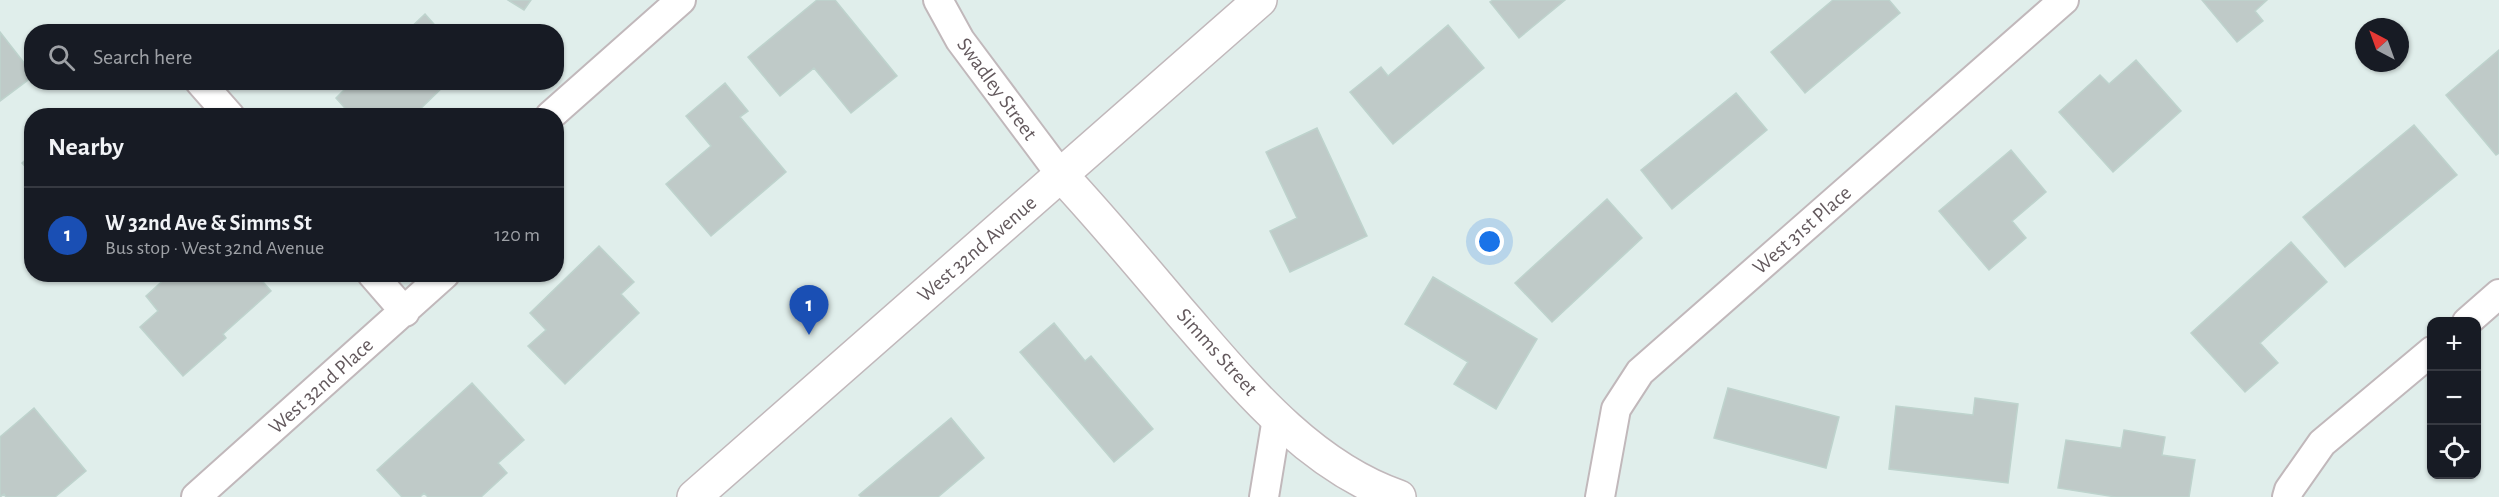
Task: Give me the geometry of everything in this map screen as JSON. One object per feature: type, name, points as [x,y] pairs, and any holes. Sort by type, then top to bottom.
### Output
[{"type":"street","points":[[559,108],[681,0]]},
{"type":"street","name":"Swadley Street","points":[[938,0],[960,40],[1061,175]]},
{"type":"street","name":"West 32nd Avenue","points":[[694,497],[1260,0]]},
{"type":"street","name":"West 31st Place","points":[[1600,497],[1616,409],[1640,372],[2064,0]]},
{"type":"street","points":[[207,90],[223,108]]},
{"type":"street","name":"Simms Street","points":[[1061,175],[1219,357],[1277,418],[1328,460],[1376,489],[1399,497]]},
{"type":"street","points":[[379,282],[405,312]]},
{"type":"street","name":"West 32nd Place","points":[[196,497],[437,282]]},
{"type":"street","points":[[2472,317],[2499,294]]},
{"type":"street","points":[[2287,497],[2289,490],[2322,443],[2427,355]]},
{"type":"street","points":[[1264,497],[1277,418]]},
{"type":"building","points":[[508,0],[531,0],[524,10]]},
{"type":"building","points":[[817,0],[835,0],[897,76],[851,113],[814,68],[780,96],[748,57]]},
{"type":"building","points":[[1493,0],[1565,0],[1519,38],[1490,2]]},
{"type":"building","points":[[1833,0],[1889,0],[1900,13],[1805,93],[1771,52]]},
{"type":"building","points":[[2202,0],[2267,0],[2255,11],[2263,21],[2237,42]]},
{"type":"building","points":[[425,14],[434,24],[414,24]]},
{"type":"building","points":[[1448,25],[1484,68],[1393,144],[1350,92],[1381,67],[1388,76]]},
{"type":"building","points":[[0,32],[24,63],[24,83],[0,101]]},
{"type":"building","points":[[2499,50],[2499,153],[2496,155],[2446,95]]},
{"type":"building","points":[[2136,60],[2181,111],[2113,172],[2059,112],[2100,75],[2109,84]]},
{"type":"building","points":[[725,83],[748,111],[740,117],[786,172],[711,236],[666,184],[711,146],[686,116]]},
{"type":"building","points":[[344,90],[440,90],[421,108],[345,108],[336,98]]},
{"type":"building","points":[[1736,93],[1767,130],[1672,209],[1641,170]]},
{"type":"building","points":[[2414,125],[2457,175],[2345,267],[2303,217]]},
{"type":"building","points":[[1317,128],[1367,236],[1290,272],[1270,231],[1297,218],[1266,152]]},
{"type":"building","points":[[2011,150],[2046,192],[2012,221],[2026,238],[1989,270],[1939,211]]},
{"type":"building","points":[[1607,199],[1642,238],[1552,322],[1515,283]]},
{"type":"building","points":[[2291,242],[2327,282],[2260,343],[2278,363],[2245,392],[2191,333]]},
{"type":"building","points":[[599,246],[634,282],[621,294],[639,313],[565,384],[528,346],[546,330],[530,313]]},
{"type":"building","points":[[1433,277],[1537,339],[1496,409],[1454,384],[1468,362],[1405,324]]},
{"type":"building","points":[[161,282],[263,282],[271,291],[223,334],[226,338],[183,376],[140,327],[158,311],[146,296]]},
{"type":"building","points":[[1054,323],[1085,361],[1091,356],[1153,429],[1114,462],[1020,352]]},
{"type":"building","points":[[472,383],[524,440],[498,463],[507,473],[481,497],[428,497],[424,493],[420,497],[402,497],[377,470]]},
{"type":"building","points":[[1728,388],[1839,417],[1826,468],[1714,438]]},
{"type":"building","points":[[1975,398],[2018,404],[2008,483],[1889,469],[1896,406],[1973,415]]},
{"type":"building","points":[[34,408],[86,471],[55,497],[6,497],[4,494],[0,497],[0,437]]},
{"type":"building","points":[[951,418],[984,458],[938,497],[861,497],[859,495]]},
{"type":"building","points":[[2124,430],[2165,437],[2162,455],[2195,460],[2189,497],[2116,497],[2058,488],[2066,440],[2121,448]]},
{"type":"place","name":"W 32nd Ave & Simms St","points":[[809,335]]}]
